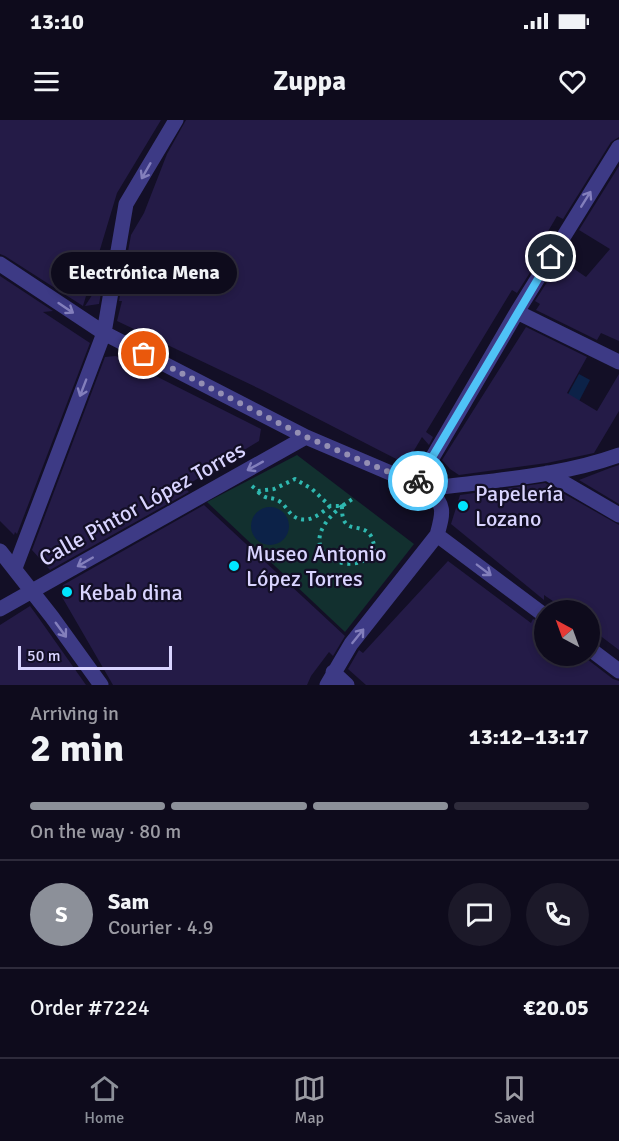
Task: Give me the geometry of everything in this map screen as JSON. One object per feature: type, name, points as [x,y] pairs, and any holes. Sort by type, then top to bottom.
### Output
[{"type":"street","points":[[15,568],[104,333],[126,204],[176,120]]},
{"type":"street","points":[[422,486],[517,312],[619,147]]},
{"type":"street","points":[[0,264],[104,333],[306,437],[422,486],[439,499],[442,516],[438,535],[351,644],[330,679],[347,685]]},
{"type":"street","points":[[517,312],[619,362]]},
{"type":"street","name":"Calle Pintor López Torres","points":[[0,609],[306,437]]},
{"type":"street","points":[[422,486],[547,473],[593,465],[619,455]]},
{"type":"street","points":[[547,473],[619,515]]},
{"type":"street","points":[[438,535],[534,607]]},
{"type":"street","points":[[0,551],[32,590],[101,685]]},
{"type":"street","points":[[600,657],[619,671]]},
{"type":"path","points":[[258,491],[274,489],[295,479],[312,489],[330,506]]},
{"type":"path","points":[[248,481],[265,498],[279,502],[297,518],[308,520],[317,518],[330,506],[342,506]]},
{"type":"path","points":[[342,506],[342,518],[347,526],[364,529],[369,533],[374,544],[373,550],[365,559],[347,564],[338,563],[326,556],[320,540],[324,523],[342,506],[354,498]]},
{"type":"green space","points":[[297,455],[414,544],[345,632],[207,502]]},
{"type":"water","points":[[579,374],[590,380],[577,405],[566,398]]},
{"type":"water","points":[[270,507],[284,512],[289,526],[284,540],[270,545],[256,540],[251,526],[256,512]]},
{"type":"building","points":[[0,120],[161,120],[117,193],[83,306],[0,254]]},
{"type":"building","points":[[186,120],[619,120],[619,137],[611,142],[563,219],[557,216],[540,245],[545,249],[517,293],[512,290],[426,432],[433,437],[429,445],[422,437],[406,464],[260,389],[117,321],[131,235],[144,213],[167,154]]},
{"type":"building","points":[[619,166],[619,341],[601,333],[597,340],[536,310],[540,304],[535,301],[561,260],[586,277],[610,249],[579,230]]},
{"type":"building","points":[[0,276],[53,311],[43,312],[90,343],[17,534],[15,532],[14,535],[0,521]]},
{"type":"building","points":[[104,277],[99,304],[85,306]]},
{"type":"building","points":[[526,327],[587,357],[567,393],[597,411],[619,374],[619,411],[594,453],[547,463],[459,475],[442,460]]},
{"type":"building","points":[[116,356],[261,429],[259,441],[184,487],[189,492],[50,570],[32,550],[105,357]]},
{"type":"building","points":[[619,465],[619,504],[579,480],[610,468]]},
{"type":"building","points":[[545,483],[619,525],[619,650],[600,636],[600,600],[551,600],[544,595],[544,600],[451,524],[460,495]]},
{"type":"building","points":[[204,505],[345,636],[333,656],[329,652],[307,685],[113,685],[62,597],[63,585]]},
{"type":"building","points":[[448,561],[531,623],[534,620],[534,666],[596,666],[619,681],[619,685],[366,685],[348,669],[359,650],[363,653]]},
{"type":"building","points":[[30,606],[86,685],[0,685],[0,625]]},
{"type":"way so far","points":[[144,354],[306,437],[417,484],[418,481]]},
{"type":"place","name":"Electrónica Mena","points":[[144,354]]},
{"type":"place","name":"Papelería Lozano","points":[[463,506]]},
{"type":"place","name":"Museo Antonio López Torres","points":[[234,566]]},
{"type":"place","name":"Kebab dina","points":[[67,592]]},
{"type":"route","points":[[418,481],[551,257]]}]
